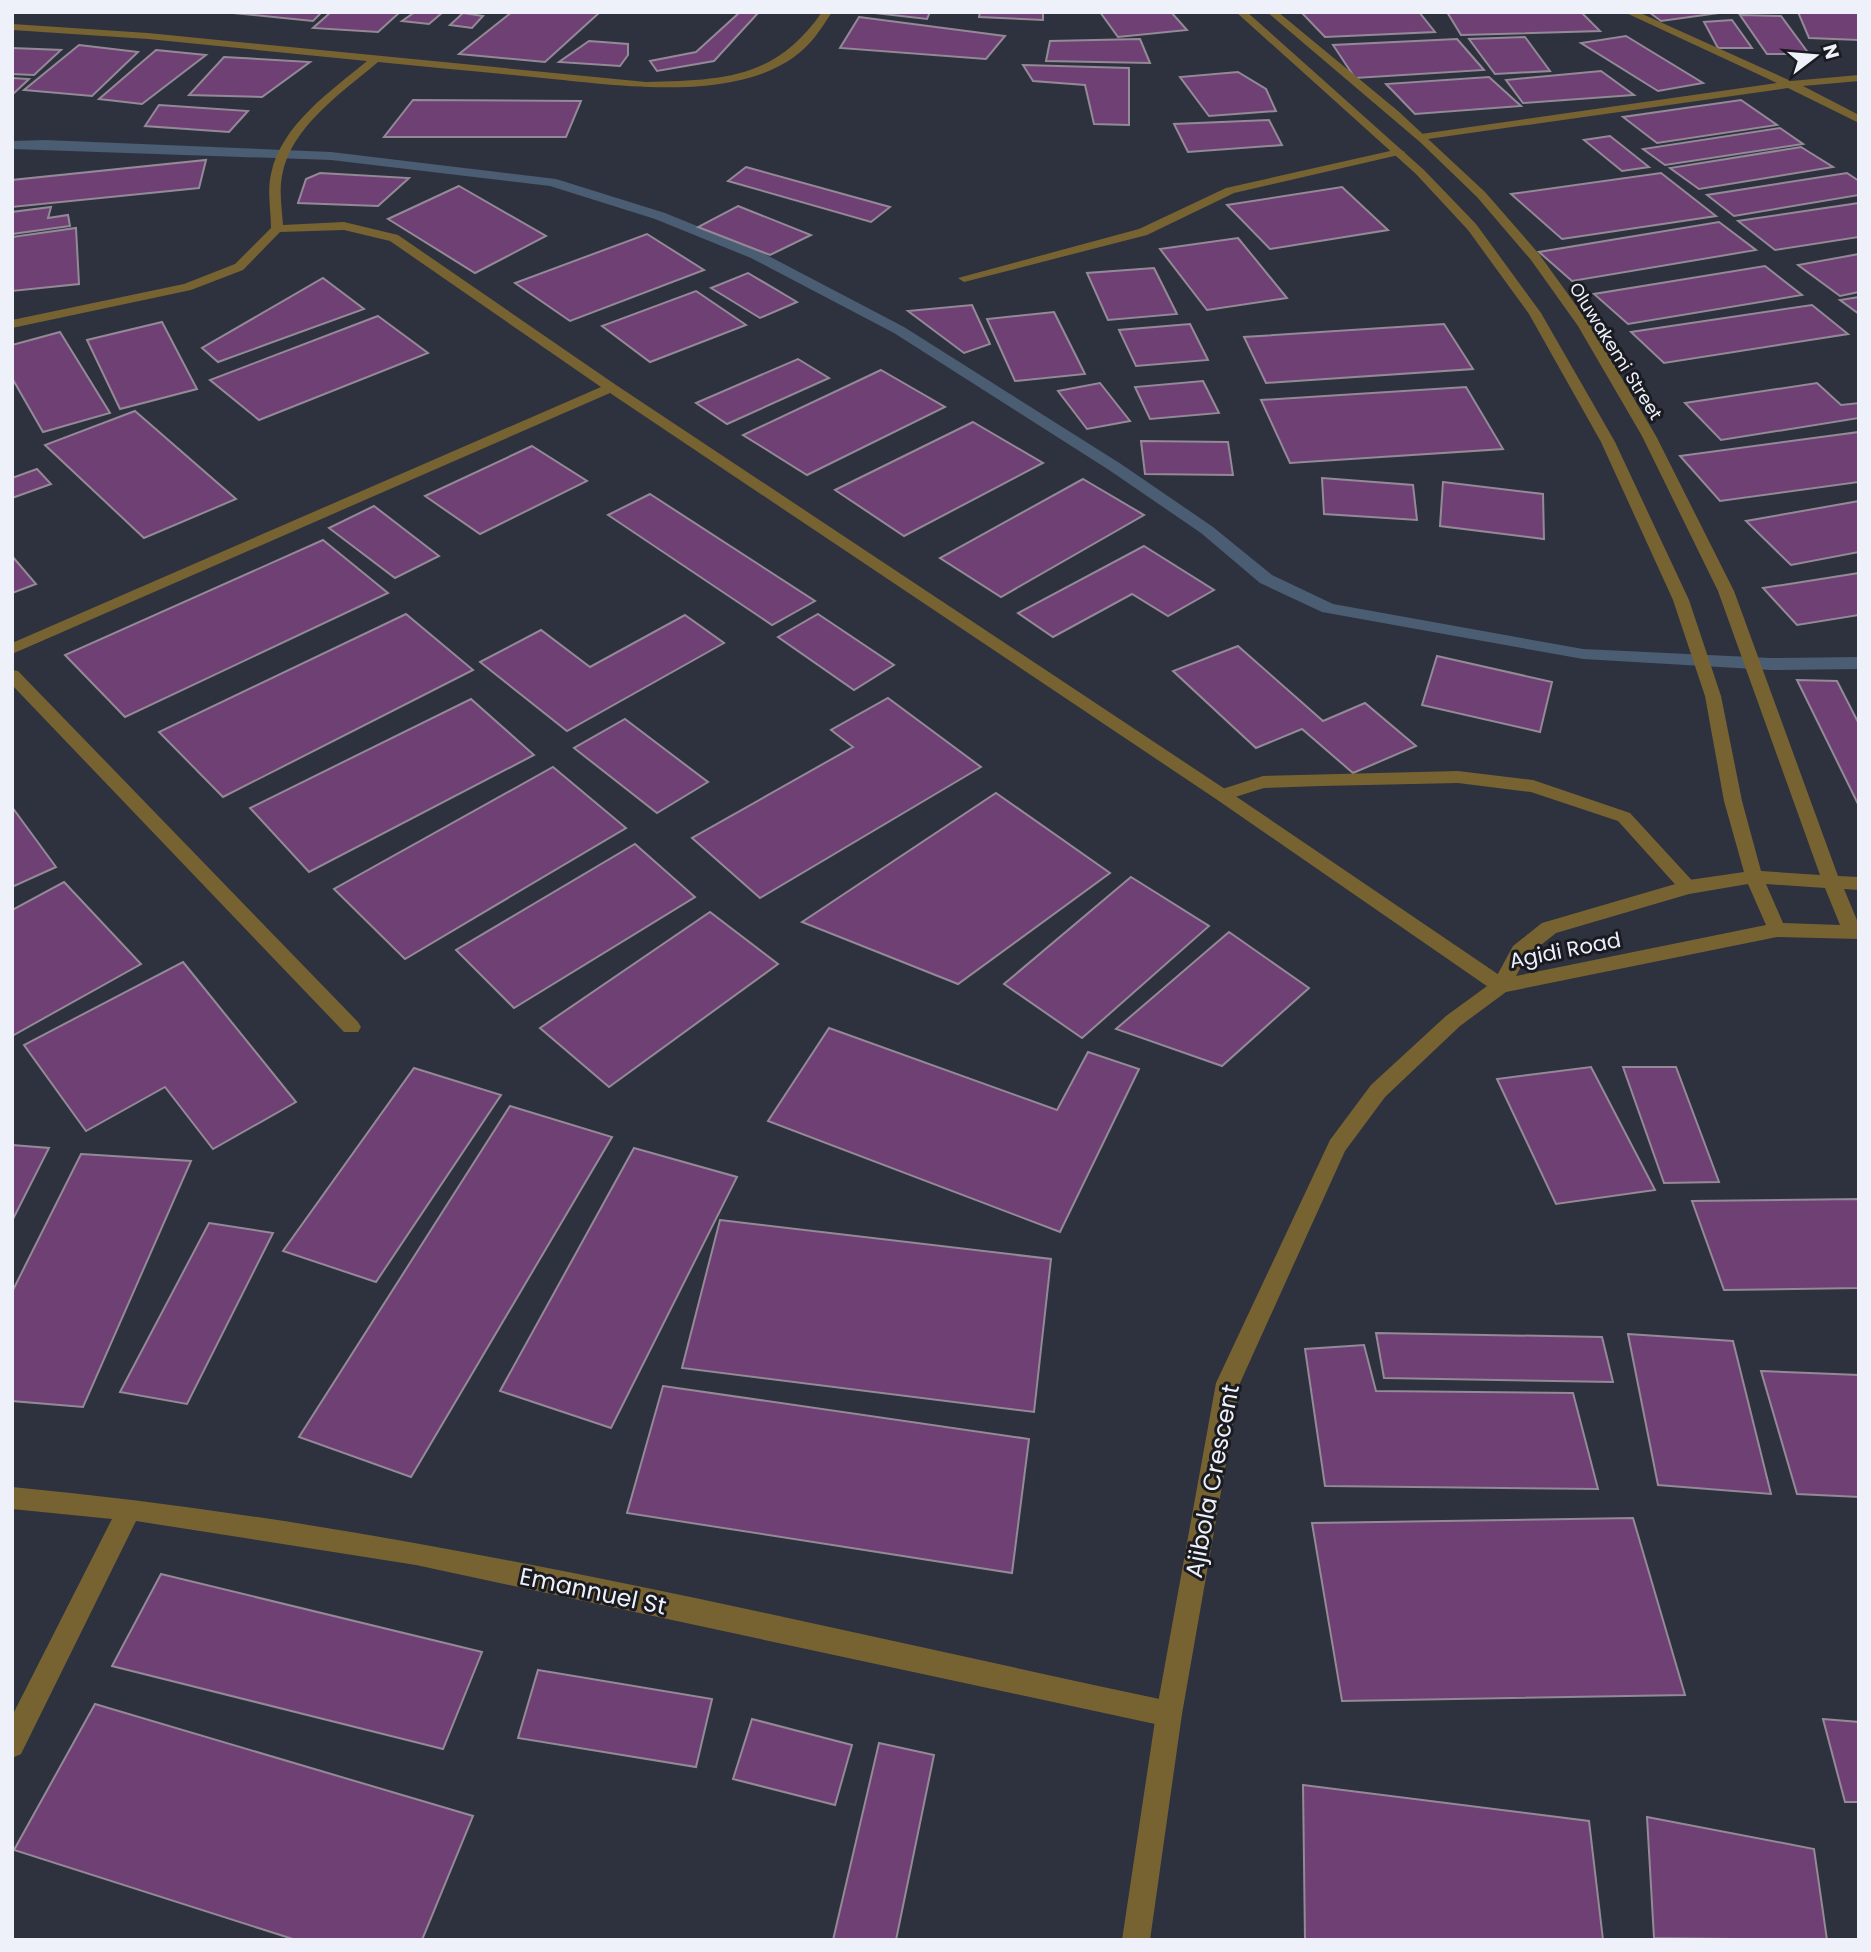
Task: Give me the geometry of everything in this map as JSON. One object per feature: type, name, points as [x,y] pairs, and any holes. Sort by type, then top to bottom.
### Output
[{"type":"street","points":[[12,27],[134,34],[634,84],[699,83],[738,76],[779,60],[804,44],[827,12]]},
{"type":"street","points":[[1241,12],[1399,152],[1472,227],[1535,313],[1608,443],[1681,600],[1713,696],[1733,802],[1754,877],[1777,930]]},
{"type":"street","name":"Oluwakemi Street","points":[[1272,12],[1421,137],[1508,225],[1575,312],[1653,442],[1730,600],[1765,691],[1799,800],[1830,882],[1855,932]]},
{"type":"street","points":[[1629,12],[1791,84],[1859,120]]},
{"type":"street","points":[[277,229],[277,169],[293,141],[316,112],[375,59]]},
{"type":"street","points":[[1421,137],[1791,84],[1859,78]]},
{"type":"street","points":[[964,278],[1143,232],[1230,190],[1399,152]]},
{"type":"street","points":[[12,324],[187,287],[239,267],[277,229],[344,226],[394,238],[611,388],[1222,795],[1501,986]]},
{"type":"street","points":[[12,649],[611,388]]},
{"type":"street","points":[[12,675],[351,1027]]},
{"type":"street","points":[[1222,795],[1263,782],[1458,776],[1533,786],[1624,817],[1689,887]]},
{"type":"street","name":"Agidi Road","points":[[1501,986],[1520,951],[1549,928],[1689,887],[1754,877],[1859,884]]},
{"type":"street","name":"Agidi Road","points":[[1501,986],[1777,930],[1855,932]]},
{"type":"street","name":"Ajibola Crescent","points":[[1136,1940],[1169,1714],[1228,1383],[1337,1146],[1378,1091],[1453,1021],[1501,986]]},
{"type":"street","name":"Emannuel St","points":[[12,1498],[130,1509],[416,1553],[1169,1714]]},
{"type":"street","points":[[12,1745],[130,1509]]},
{"type":"building","points":[[223,12],[322,12],[313,21]]},
{"type":"building","points":[[331,12],[400,12],[378,32],[313,28]]},
{"type":"building","points":[[415,12],[443,12],[429,24],[402,21]]},
{"type":"building","points":[[512,12],[600,12],[545,62],[459,54]]},
{"type":"building","points":[[740,12],[759,12],[714,61],[657,71],[650,61],[696,52]]},
{"type":"building","points":[[866,12],[930,12],[927,19]]},
{"type":"building","points":[[980,12],[1043,12],[1043,20],[979,17]]},
{"type":"building","points":[[1100,12],[1171,12],[1187,30],[1118,37]]},
{"type":"building","points":[[1301,12],[1419,12],[1435,32],[1325,37]]},
{"type":"building","points":[[1447,12],[1581,12],[1600,31],[1461,35]]},
{"type":"building","points":[[1649,12],[1726,12],[1661,21]]},
{"type":"building","points":[[1798,12],[1859,12],[1859,40],[1809,38]]},
{"type":"building","points":[[463,13],[483,16],[472,28],[450,25]]},
{"type":"building","points":[[1740,15],[1781,16],[1809,54],[1767,54]]},
{"type":"building","points":[[859,17],[1005,36],[986,59],[840,48]]},
{"type":"building","points":[[1732,20],[1752,48],[1718,48],[1704,22]]},
{"type":"building","points":[[1626,36],[1703,83],[1658,91],[1581,43]]},
{"type":"building","points":[[1525,37],[1550,71],[1495,74],[1469,39]]},
{"type":"building","points":[[1140,39],[1150,63],[1046,61],[1050,41]]},
{"type":"building","points":[[1457,39],[1484,70],[1355,78],[1333,45]]},
{"type":"building","points":[[589,41],[628,44],[628,55],[620,66],[559,62]]},
{"type":"building","points":[[79,45],[138,52],[92,96],[24,90]]},
{"type":"building","points":[[12,48],[61,50],[34,75],[12,74]]},
{"type":"building","points":[[156,50],[206,55],[142,104],[99,99]]},
{"type":"building","points":[[224,57],[310,62],[262,97],[189,95]]},
{"type":"building","points":[[1023,65],[1129,68],[1129,125],[1094,124],[1085,85],[1033,81]]},
{"type":"building","points":[[1601,71],[1634,95],[1523,103],[1506,80]]},
{"type":"building","points":[[1238,72],[1266,89],[1276,111],[1209,116],[1180,77]]},
{"type":"building","points":[[1489,77],[1521,106],[1415,114],[1386,84]]},
{"type":"building","points":[[12,78],[29,79],[12,95]]},
{"type":"building","points":[[413,100],[581,101],[566,137],[384,137]]},
{"type":"building","points":[[1741,100],[1777,125],[1657,143],[1623,117]]},
{"type":"building","points":[[159,105],[248,111],[229,132],[145,126]]},
{"type":"building","points":[[1269,120],[1282,145],[1188,152],[1174,124]]},
{"type":"building","points":[[1780,128],[1803,144],[1665,165],[1643,149]]},
{"type":"building","points":[[1610,136],[1649,167],[1622,171],[1584,140]]},
{"type":"building","points":[[1801,147],[1833,167],[1699,189],[1670,168]]},
{"type":"building","points":[[206,160],[199,188],[12,207],[12,180]]},
{"type":"building","points":[[746,167],[890,207],[871,222],[728,181]]},
{"type":"building","points":[[320,173],[409,178],[378,206],[298,203],[306,179]]},
{"type":"building","points":[[1661,173],[1716,216],[1562,239],[1511,194]]},
{"type":"building","points":[[1847,173],[1859,181],[1859,195],[1734,216],[1707,195]]},
{"type":"building","points":[[459,186],[546,236],[475,273],[388,219]]},
{"type":"building","points":[[1342,187],[1388,230],[1270,249],[1227,205]]},
{"type":"building","points":[[1859,203],[1859,237],[1775,250],[1738,221]]},
{"type":"building","points":[[738,206],[811,235],[770,255],[698,227]]},
{"type":"building","points":[[51,207],[48,218],[68,215],[70,226],[12,234],[12,212]]},
{"type":"building","points":[[1719,222],[1756,250],[1572,281],[1539,252]]},
{"type":"building","points":[[76,228],[79,284],[12,291],[12,237]]},
{"type":"building","points":[[647,234],[704,270],[570,321],[515,283]]},
{"type":"building","points":[[1238,238],[1287,298],[1207,310],[1160,249]]},
{"type":"building","points":[[1859,254],[1859,292],[1840,296],[1798,265]]},
{"type":"building","points":[[1765,266],[1802,295],[1628,324],[1594,294]]},
{"type":"building","points":[[1154,268],[1177,314],[1108,320],[1087,273]]},
{"type":"building","points":[[748,273],[797,302],[760,318],[711,288]]},
{"type":"building","points":[[323,278],[364,309],[218,362],[202,348]]},
{"type":"building","points":[[696,291],[746,325],[650,362],[602,326]]},
{"type":"building","points":[[1859,297],[1859,314],[1840,300]]},
{"type":"building","points":[[972,305],[990,344],[964,353],[908,311]]},
{"type":"building","points":[[1812,305],[1848,334],[1664,363],[1631,332]]},
{"type":"building","points":[[1054,312],[1085,374],[1015,381],[987,319]]},
{"type":"building","points":[[378,316],[428,353],[259,420],[210,380]]},
{"type":"building","points":[[162,322],[197,389],[120,409],[87,340]]},
{"type":"building","points":[[1190,324],[1208,360],[1136,366],[1119,330]]},
{"type":"building","points":[[1444,324],[1473,369],[1266,383],[1244,337]]},
{"type":"building","points":[[60,332],[110,413],[43,432],[12,378],[12,345]]},
{"type":"building","points":[[798,359],[829,378],[727,424],[696,403]]},
{"type":"building","points":[[881,370],[945,407],[807,475],[743,435]]},
{"type":"building","points":[[1203,381],[1219,413],[1150,419],[1135,387]]},
{"type":"building","points":[[1100,383],[1130,421],[1087,429],[1058,391]]},
{"type":"building","points":[[1817,383],[1841,405],[1859,403],[1859,418],[1721,440],[1685,403]]},
{"type":"building","points":[[1466,387],[1503,449],[1290,463],[1261,400]]},
{"type":"building","points":[[135,411],[236,499],[144,538],[45,445]]},
{"type":"building","points":[[973,422],[1043,463],[904,536],[835,490]]},
{"type":"building","points":[[1859,432],[1859,482],[1720,501],[1680,456]]},
{"type":"building","points":[[1141,441],[1228,442],[1233,475],[1145,474]]},
{"type":"building","points":[[532,446],[587,481],[480,534],[425,496]]},
{"type":"building","points":[[37,469],[51,484],[12,498],[12,478]]},
{"type":"building","points":[[1322,478],[1413,485],[1417,520],[1324,514]]},
{"type":"building","points":[[1083,479],[1144,515],[1001,597],[940,558]]},
{"type":"building","points":[[1443,482],[1543,494],[1544,539],[1440,526]]},
{"type":"building","points":[[650,494],[815,601],[772,625],[608,515]]},
{"type":"building","points":[[1859,501],[1859,552],[1791,565],[1746,521]]},
{"type":"building","points":[[374,506],[439,556],[395,578],[329,528]]},
{"type":"building","points":[[323,540],[388,593],[125,717],[65,655]]},
{"type":"building","points":[[1144,546],[1214,590],[1168,616],[1132,594],[1053,637],[1018,613]]},
{"type":"building","points":[[12,556],[36,584],[12,593]]},
{"type":"building","points":[[1859,573],[1859,615],[1797,625],[1763,588]]},
{"type":"building","points":[[406,614],[473,670],[223,797],[159,732]]},
{"type":"building","points":[[818,614],[894,665],[854,690],[778,637]]},
{"type":"building","points":[[685,615],[724,643],[567,731],[480,662],[541,630],[590,667]]},
{"type":"building","points":[[1238,646],[1323,721],[1365,703],[1416,746],[1353,773],[1302,729],[1256,748],[1173,671]]},
{"type":"building","points":[[1437,656],[1552,682],[1540,732],[1422,705]]},
{"type":"building","points":[[1797,680],[1837,681],[1859,724],[1859,806]]},
{"type":"building","points":[[888,698],[981,767],[760,898],[692,838],[853,747],[831,730]]},
{"type":"building","points":[[471,699],[534,755],[309,872],[250,808]]},
{"type":"building","points":[[625,719],[708,782],[657,813],[574,748]]},
{"type":"building","points":[[553,767],[626,828],[405,959],[334,889]]},
{"type":"building","points":[[996,793],[1110,873],[958,984],[802,922]]},
{"type":"building","points":[[12,807],[56,867],[12,887]]},
{"type":"building","points":[[635,844],[695,897],[514,1008],[456,950]]},
{"type":"building","points":[[1131,877],[1209,926],[1082,1038],[1004,984]]},
{"type":"building","points":[[64,882],[141,964],[12,1036],[12,910]]},
{"type":"building","points":[[710,912],[778,964],[609,1087],[540,1028]]},
{"type":"building","points":[[1229,932],[1309,988],[1222,1066],[1116,1029]]},
{"type":"building","points":[[183,962],[296,1102],[213,1149],[165,1087],[86,1131],[24,1045]]},
{"type":"building","points":[[829,1028],[1057,1110],[1088,1052],[1139,1069],[1060,1232],[768,1121]]},
{"type":"building","points":[[1591,1067],[1655,1190],[1556,1204],[1497,1079]]},
{"type":"building","points":[[1623,1067],[1676,1067],[1719,1182],[1664,1183]]},
{"type":"building","points":[[414,1068],[501,1095],[376,1282],[283,1251]]},
{"type":"building","points":[[510,1106],[612,1137],[411,1477],[299,1437]]},
{"type":"building","points":[[12,1145],[49,1148],[12,1221]]},
{"type":"building","points":[[634,1148],[737,1177],[611,1428],[500,1391]]},
{"type":"building","points":[[81,1154],[191,1161],[83,1407],[12,1401],[12,1292]]},
{"type":"building","points":[[1859,1199],[1859,1288],[1724,1290],[1692,1201]]},
{"type":"building","points":[[720,1220],[1051,1259],[1034,1412],[682,1368]]},
{"type":"building","points":[[209,1223],[273,1233],[187,1404],[120,1392]]},
{"type":"building","points":[[1376,1333],[1602,1337],[1613,1382],[1384,1378]]},
{"type":"building","points":[[1628,1334],[1733,1341],[1771,1494],[1658,1485]]},
{"type":"building","points":[[1364,1345],[1376,1391],[1573,1393],[1598,1489],[1325,1486],[1305,1349]]},
{"type":"building","points":[[1761,1371],[1859,1375],[1859,1497],[1797,1494]]},
{"type":"building","points":[[663,1386],[1029,1439],[1012,1573],[627,1513]]},
{"type":"building","points":[[1633,1518],[1685,1695],[1342,1701],[1312,1523]]},
{"type":"building","points":[[161,1574],[482,1652],[443,1749],[112,1666]]},
{"type":"building","points":[[538,1670],[712,1699],[696,1767],[518,1738]]},
{"type":"building","points":[[95,1704],[473,1816],[422,1940],[296,1940],[14,1850]]},
{"type":"building","points":[[752,1719],[852,1745],[835,1805],[733,1779]]},
{"type":"building","points":[[1823,1719],[1859,1722],[1859,1802],[1845,1802]]},
{"type":"building","points":[[879,1743],[934,1755],[896,1940],[833,1940]]},
{"type":"building","points":[[1303,1785],[1589,1821],[1603,1940],[1305,1940]]},
{"type":"building","points":[[1647,1817],[1814,1849],[1827,1940],[1654,1938]]},
{"type":"waterway","points":[[12,145],[45,144],[331,156],[552,182],[660,216],[756,255],[899,330],[1115,467],[1207,530],[1266,579],[1328,608],[1583,654],[1771,664],[1859,663]]}]
